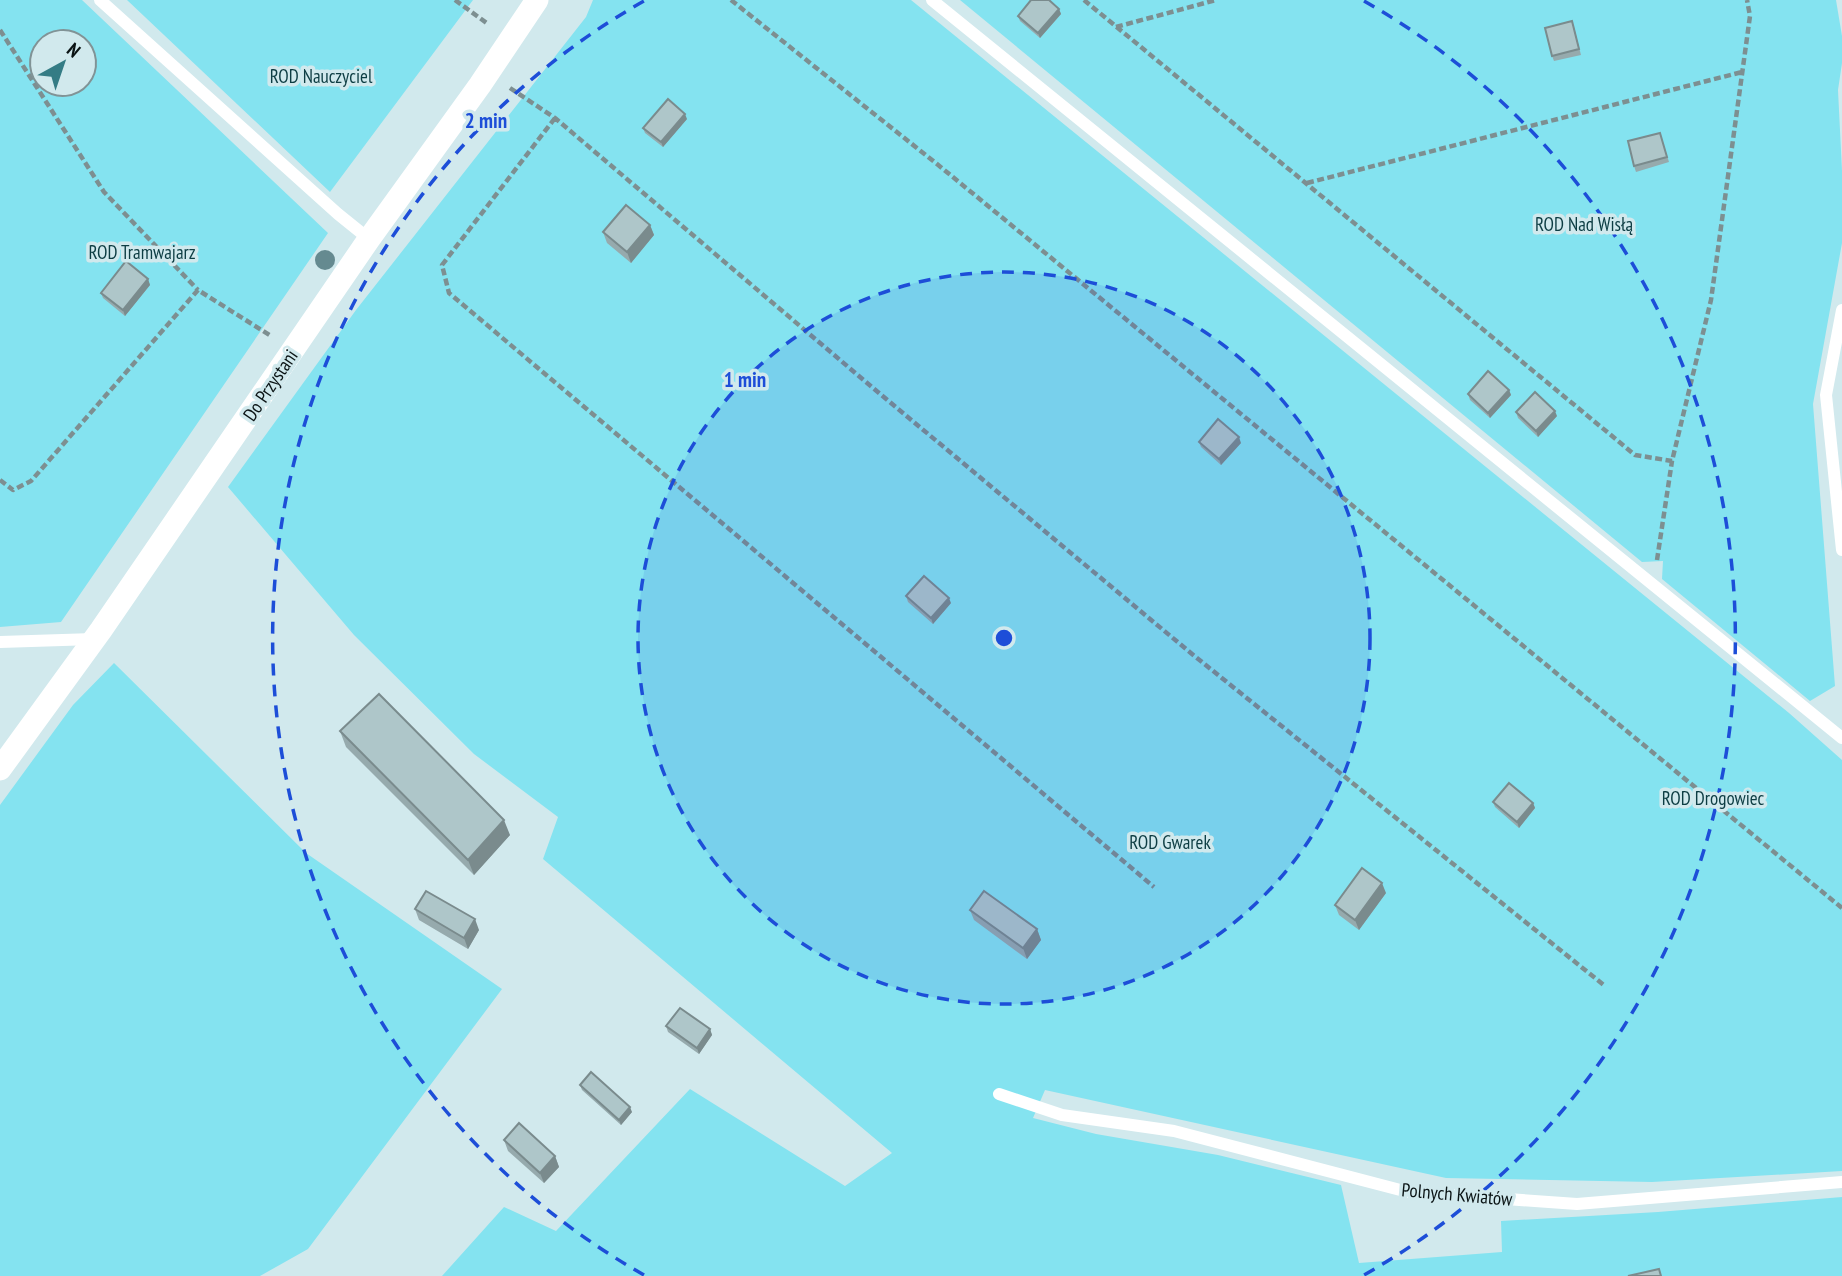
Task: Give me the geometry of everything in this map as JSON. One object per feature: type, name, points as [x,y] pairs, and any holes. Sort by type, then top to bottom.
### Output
[{"type":"street","name":"Do Przystani","points":[[4,756],[94,639],[537,0]]},
{"type":"lane","points":[[100,0],[369,239]]},
{"type":"lane","points":[[932,0],[1842,738]]},
{"type":"lane","points":[[1842,310],[1826,395],[1842,550]]},
{"type":"lane","points":[[0,642],[13,644],[94,639]]},
{"type":"lane","name":"Polnych Kwiatów","points":[[999,1094],[1062,1115],[1174,1131],[1408,1192],[1577,1204],[1842,1182]]},
{"type":"path","points":[[455,0],[466,8]]},
{"type":"path","points":[[731,0],[937,164],[1842,908]]},
{"type":"path","points":[[1084,0],[1635,455],[1672,461]]},
{"type":"path","points":[[1116,27],[1216,0]]},
{"type":"path","points":[[1657,561],[1672,461],[1712,300],[1750,16],[1747,0]]},
{"type":"path","points":[[0,30],[104,192],[198,290],[261,331]]},
{"type":"path","points":[[1306,183],[1742,72]]},
{"type":"path","points":[[523,97],[555,118],[1182,645],[1605,986]]},
{"type":"path","points":[[555,118],[442,265],[449,293],[1154,887]]},
{"type":"path","points":[[0,480],[13,490],[31,481],[198,290]]},
{"type":"green space","name":"ROD Tramwajarz","points":[[0,0],[82,0],[328,233],[61,622],[0,627]]},
{"type":"green space","name":"ROD Nauczyciel","points":[[127,0],[473,0],[330,192]]},
{"type":"green space","points":[[593,0],[911,0],[1789,713],[1842,760],[1842,1171],[1652,1182],[1446,1178],[1045,1090],[1033,1118],[1096,1134],[1218,1155],[1341,1185],[1359,1263],[1502,1252],[1501,1221],[1842,1197],[1842,1276],[442,1276],[504,1207],[556,1231],[690,1089],[845,1186],[892,1153],[543,859],[558,817],[474,754],[354,635],[228,487],[356,310],[586,17]]},
{"type":"green space","name":"ROD Nad Wisłą","points":[[960,0],[1836,0],[1842,36],[1838,90],[1842,243],[1813,404],[1835,686],[1810,701],[1662,579],[1663,561],[1642,562]]},
{"type":"green space","points":[[114,663],[306,853],[502,989],[308,1249],[260,1276],[0,1276],[0,805],[73,705]]},
{"type":"building","points":[[1031,0],[1049,0],[1059,9],[1038,33],[1018,16]]},
{"type":"building","points":[[1572,21],[1579,49],[1552,56],[1545,28]]},
{"type":"building","points":[[668,99],[685,114],[661,142],[643,128]]},
{"type":"building","points":[[1660,133],[1667,157],[1634,166],[1628,141]]},
{"type":"building","points":[[626,205],[650,225],[627,252],[603,232]]},
{"type":"building","points":[[126,261],[148,279],[123,310],[101,293]]},
{"type":"building","points":[[1488,371],[1509,390],[1488,413],[1468,394]]},
{"type":"building","points":[[1535,392],[1555,411],[1536,431],[1516,412]]},
{"type":"building","points":[[1218,419],[1239,437],[1219,459],[1199,442]]},
{"type":"building","points":[[924,576],[949,598],[931,618],[906,596]]},
{"type":"building","points":[[379,694],[504,820],[468,860],[340,731]]},
{"type":"building","points":[[1509,783],[1533,803],[1517,822],[1493,802]]},
{"type":"building","points":[[1362,868],[1382,883],[1355,920],[1335,905]]},
{"type":"building","points":[[426,891],[475,919],[464,938],[415,909]]},
{"type":"building","points":[[984,891],[1037,929],[1023,948],[970,910]]},
{"type":"building","points":[[680,1008],[710,1029],[697,1048],[666,1026]]},
{"type":"building","points":[[591,1072],[630,1107],[619,1120],[580,1085]]},
{"type":"building","points":[[519,1123],[555,1156],[540,1173],[504,1140]]},
{"type":"building","points":[[1659,1269],[1661,1276],[1628,1276]]},
{"type":"park label","name":"ROD Drogowiec","points":[[1713,798]]},
{"type":"park label","name":"ROD Gwarek","points":[[1170,842]]}]
